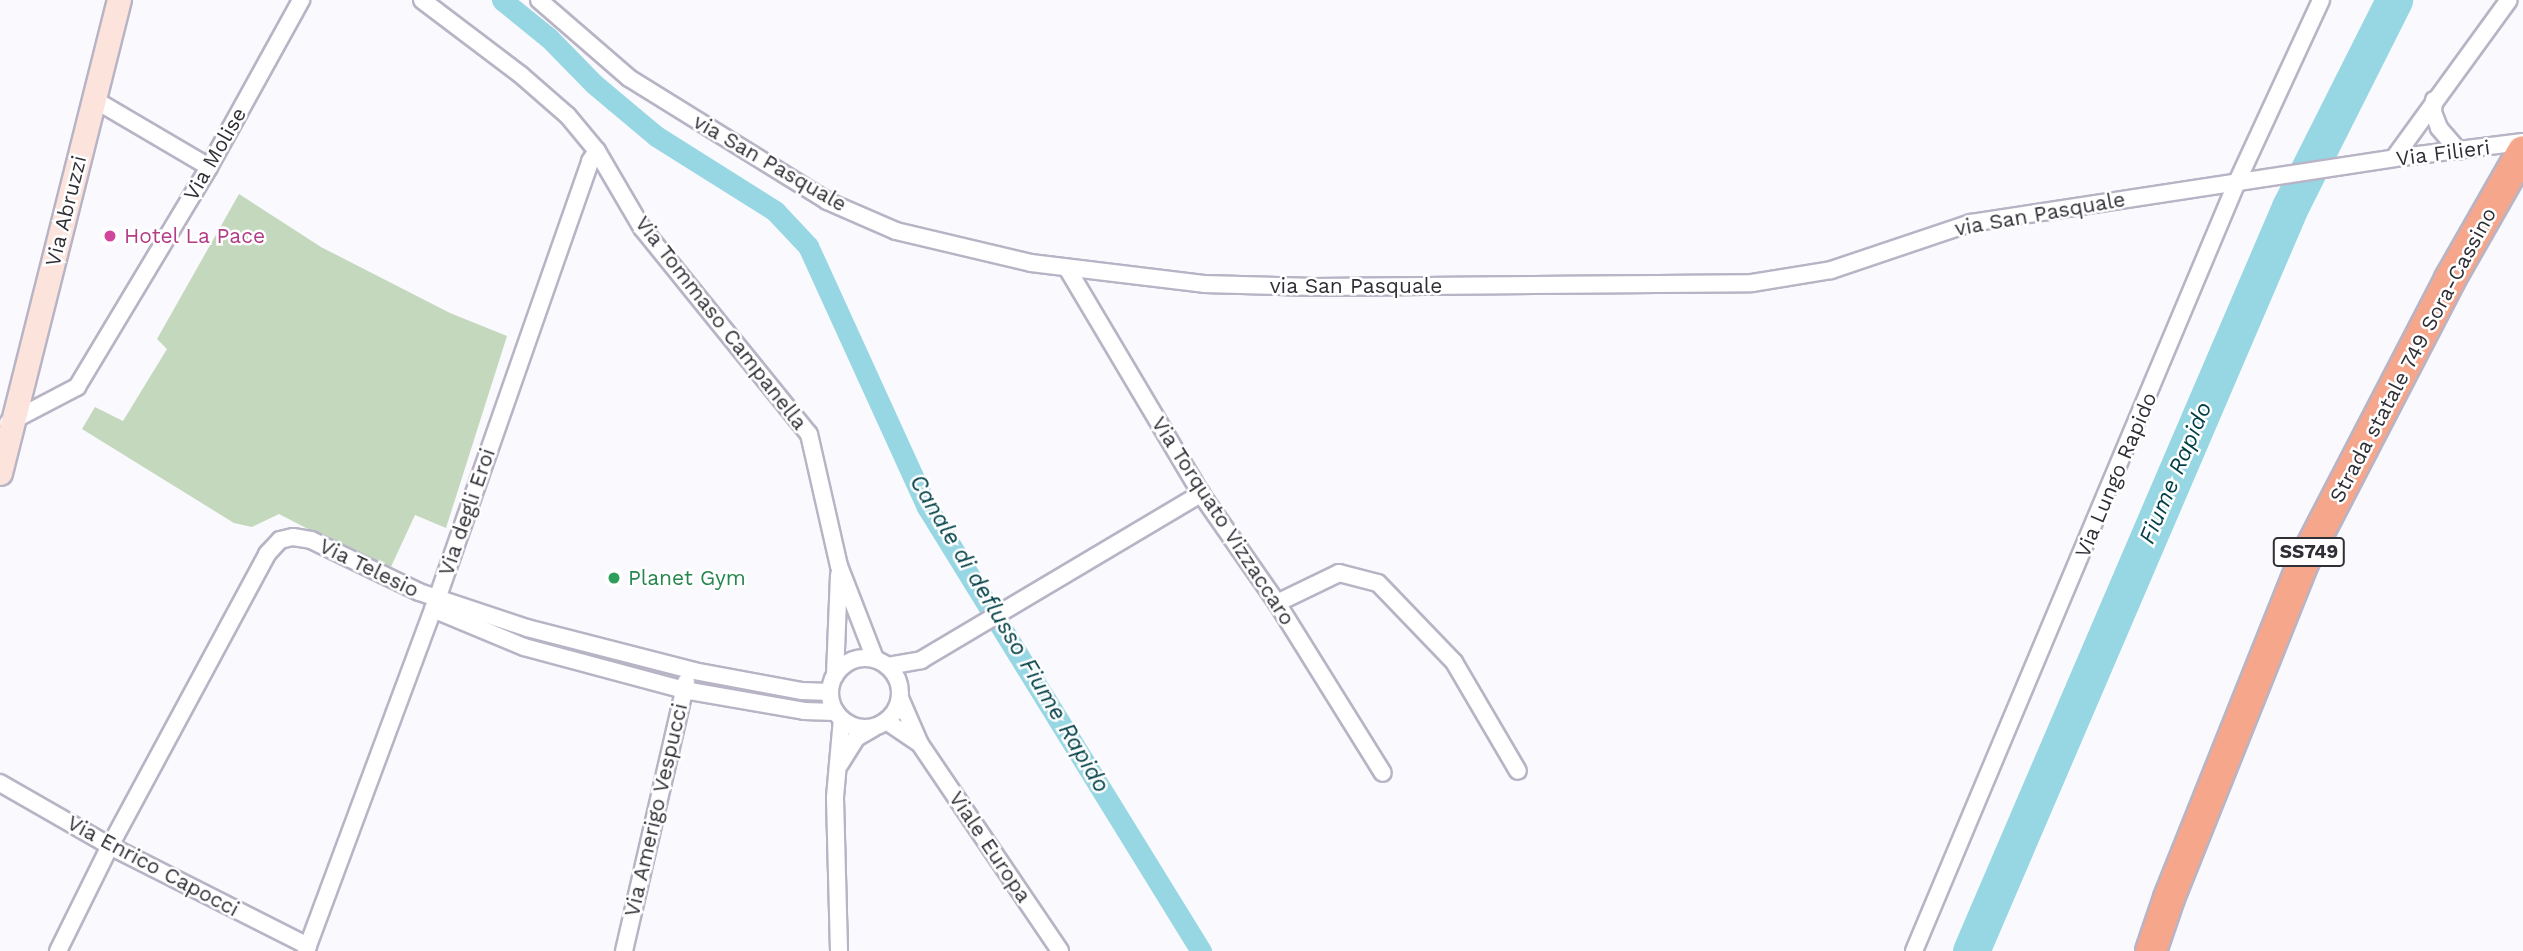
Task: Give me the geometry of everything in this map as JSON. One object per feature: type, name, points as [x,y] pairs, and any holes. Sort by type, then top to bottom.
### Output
[{"type":"highway","name":"Strada statale 749 Sora-Cassino","points":[[2151,951],[2169,898],[2304,561],[2450,279],[2516,162]]},
{"type":"main road","name":"Via Abruzzi","points":[[0,473],[6,424],[119,0]]},
{"type":"street","name":"Via Molise","points":[[6,424],[77,387],[208,167],[300,0]]},
{"type":"street","name":"Via Tommaso Campanella","points":[[422,0],[522,75],[568,116],[597,151],[642,228],[808,434],[839,566],[881,663]]},
{"type":"street","name":"via San Pasquale","points":[[539,0],[629,78],[827,201],[896,231],[1031,263],[1204,284],[1315,287],[1752,283],[1831,270],[1971,223],[2244,181]]},
{"type":"street","name":"Via Lungo Rapido","points":[[1913,951],[2321,0]]},
{"type":"street","points":[[2394,158],[2509,0]]},
{"type":"street","points":[[94,100],[208,167]]},
{"type":"street","points":[[2434,100],[2433,112],[2439,128],[2459,151]]},
{"type":"street","name":"Via Filieri","points":[[2244,181],[2523,142]]},
{"type":"street","name":"Via degli Eroi","points":[[307,949],[435,604],[590,161],[597,151]]},
{"type":"street","name":"Via Torquato Vizzaccaro","points":[[1067,268],[1201,494],[1277,603],[1383,773]]},
{"type":"street","points":[[836,773],[856,738],[893,715],[900,692],[921,660],[1201,494]]},
{"type":"street","name":"Via Telesio","points":[[58,951],[110,846],[267,554],[280,540],[293,537],[311,540],[524,647],[684,690],[839,716]]},
{"type":"street","name":"Via Tommaso Campanella","points":[[835,675],[839,566]]},
{"type":"street","points":[[1277,603],[1339,573],[1378,583],[1454,662],[1518,771]]},
{"type":"street","name":"Via Telesio","points":[[435,604],[688,669],[802,691],[831,692]]},
{"type":"street","points":[[839,951],[836,773],[839,716],[831,692],[835,675],[853,660],[881,663],[921,660]]},
{"type":"street","points":[[881,663],[900,692]]},
{"type":"street","name":"Via Amerigo Vespucci","points":[[624,951],[688,669]]},
{"type":"street","name":"Viale Europa","points":[[900,692],[920,744],[1060,951]]},
{"type":"street","points":[[839,716],[863,728],[881,724]]},
{"type":"street","name":"Viale Europa","points":[[881,724],[920,744]]},
{"type":"street","name":"Via Enrico Capocci","points":[[0,783],[110,846],[307,949]]},
{"type":"green space","points":[[239,194],[321,247],[450,313],[507,336],[446,528],[415,515],[389,571],[279,514],[252,527],[234,523],[82,429],[95,407],[123,421],[167,349],[157,339]]},
{"type":"waterway","name":"Canale di deflusso Fiume Rapido","points":[[502,0],[549,38],[594,84],[656,136],[775,211],[808,246],[927,507],[1201,951]]},
{"type":"waterway","name":"Fiume Rapido","points":[[1971,951],[2290,207],[2394,0]]},
{"type":"place","name":"Hotel La Pace","points":[[110,236]]},
{"type":"place","name":"Planet Gym","points":[[614,578]]}]
